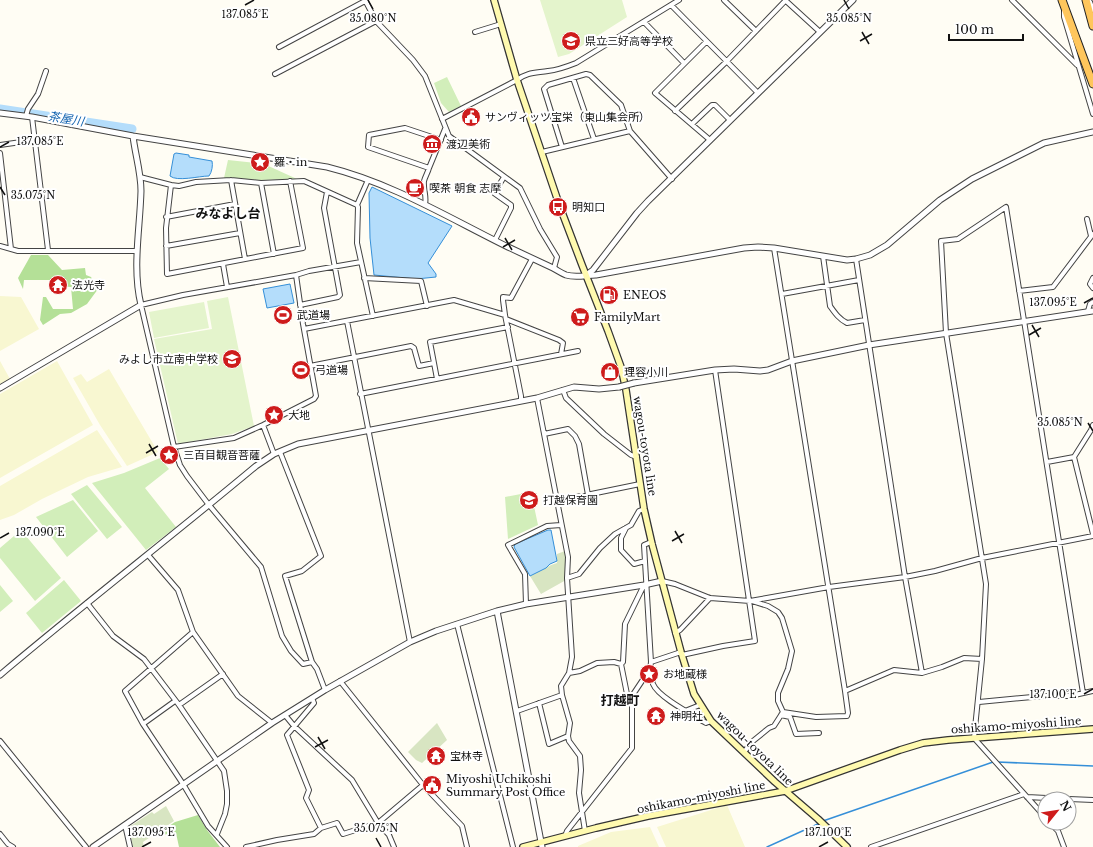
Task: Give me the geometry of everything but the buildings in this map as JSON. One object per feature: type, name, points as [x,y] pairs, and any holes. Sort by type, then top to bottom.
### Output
[{"type":"highway","points":[[1086,0],[1093,26]]},
{"type":"highway","points":[[1063,2],[1093,84]]},
{"type":"main road","name":"wagou-toyota line","points":[[494,0],[517,80],[560,207],[621,367],[626,390],[644,509],[651,542],[675,633],[694,694],[711,721],[847,847]]},
{"type":"main road","name":"oshikamo-miyoshi line","points":[[523,847],[541,845],[565,836],[648,816],[785,791],[909,747],[940,741],[1093,729]]},
{"type":"street","points":[[279,47],[365,0],[376,21],[413,60],[425,76],[448,136],[520,188],[540,229],[557,257],[554,268]]},
{"type":"street","points":[[442,119],[528,73],[563,68],[576,63],[679,0]]},
{"type":"street","points":[[724,0],[756,31]]},
{"type":"street","points":[[675,111],[726,62],[785,0],[820,32]]},
{"type":"street","points":[[1012,0],[1078,66]]},
{"type":"street","points":[[1089,0],[1093,10]]},
{"type":"street","points":[[586,275],[593,270],[637,213],[850,1]]},
{"type":"street","points":[[1063,2],[1064,17],[1093,114]]},
{"type":"street","points":[[671,5],[758,93]]},
{"type":"street","points":[[276,74],[376,21]]},
{"type":"street","points":[[644,22],[684,63]]},
{"type":"street","points":[[475,32],[501,24]]},
{"type":"street","points":[[706,42],[654,93],[710,140]]},
{"type":"street","points":[[46,70],[38,94],[28,114],[35,140],[48,250]]},
{"type":"street","points":[[562,147],[544,89],[548,85],[586,74],[590,75],[621,105],[630,131],[672,179]]},
{"type":"street","points":[[573,78],[594,139]]},
{"type":"street","points":[[692,124],[712,105],[715,105],[730,120]]},
{"type":"street","points":[[0,113],[28,114],[133,136],[350,173],[425,204],[566,275],[579,276],[604,274],[744,248],[758,247],[774,248],[847,260],[856,259],[870,255],[879,250],[940,200],[972,179],[1044,143],[1093,132]]},
{"type":"street","points":[[429,168],[368,147],[369,135],[405,128],[441,140]]},
{"type":"street","points":[[425,204],[424,181],[446,129]]},
{"type":"street","points":[[542,152],[630,131]]},
{"type":"street","points":[[133,136],[141,192],[136,251],[139,297],[174,447],[180,465],[209,505],[261,567],[282,636],[291,651],[302,664],[312,662]]},
{"type":"street","points":[[0,145],[35,140]]},
{"type":"street","points":[[0,153],[11,249]]},
{"type":"street","points":[[140,177],[179,186],[196,182],[231,180],[261,183],[304,181],[357,205]]},
{"type":"street","points":[[495,240],[511,208],[511,205],[494,193],[504,177]]},
{"type":"street","points":[[231,180],[245,259]]},
{"type":"street","points":[[368,180],[357,205],[357,242],[372,316]]},
{"type":"street","points":[[171,184],[166,217],[166,274],[303,248],[290,181]]},
{"type":"street","points":[[261,183],[274,254]]},
{"type":"street","points":[[300,305],[340,296],[324,208],[327,192]]},
{"type":"street","points":[[166,217],[235,204]]},
{"type":"street","points":[[1037,808],[974,738],[979,702],[986,584],[946,333],[941,241],[958,240],[1006,207],[1083,693]]},
{"type":"street","points":[[1019,291],[1053,287],[1092,235],[1087,219]]},
{"type":"street","points":[[166,246],[240,233]]},
{"type":"street","points":[[0,246],[18,251],[136,251]]},
{"type":"street","points":[[774,248],[848,713],[847,716],[816,717],[782,713]]},
{"type":"street","points":[[823,256],[830,306],[837,316],[847,323],[865,320]]},
{"type":"street","points":[[521,401],[503,297],[511,298],[532,259]]},
{"type":"street","points":[[856,259],[922,673]]},
{"type":"street","points":[[0,388],[141,306],[183,295],[361,262]]},
{"type":"street","points":[[222,264],[227,287]]},
{"type":"street","points":[[174,447],[234,438],[314,399],[316,396],[296,275]]},
{"type":"street","points":[[364,278],[421,282],[427,306]]},
{"type":"street","points":[[1093,278],[1090,284],[1093,288]]},
{"type":"street","points":[[782,294],[859,280]]},
{"type":"street","points":[[304,329],[454,300],[506,317],[559,340],[562,343],[561,354]]},
{"type":"street","points":[[0,675],[256,466],[277,453],[298,444],[537,398],[574,387],[599,389],[715,370],[734,369],[760,371],[775,369],[792,361],[869,345],[1091,311],[1090,304],[1093,302]]},
{"type":"street","points":[[347,321],[360,394],[410,642]]},
{"type":"street","points":[[437,379],[430,342],[508,328]]},
{"type":"street","points":[[310,366],[411,346],[414,348],[419,366],[434,363]]},
{"type":"street","points":[[360,394],[578,351]]},
{"type":"street","points":[[651,662],[681,654],[755,641],[715,370]]},
{"type":"street","points":[[563,390],[566,398],[604,434],[637,458]]},
{"type":"street","points":[[537,398],[568,557],[567,578],[572,651],[569,673],[562,686],[562,695],[570,723],[568,736],[569,741],[580,756],[581,770],[578,793],[585,831]]},
{"type":"street","points":[[263,425],[277,453],[321,556],[302,571],[285,576],[312,662],[317,669],[325,690]]},
{"type":"street","points":[[1047,462],[1074,457],[1092,431],[1093,425]]},
{"type":"street","points":[[544,434],[568,429],[575,436],[579,444],[588,495]]},
{"type":"street","points":[[750,601],[829,587],[906,577],[935,571],[982,558],[1093,535],[1074,457]]},
{"type":"street","points":[[557,501],[640,484]]},
{"type":"street","points":[[644,509],[639,512],[621,538],[621,550],[634,564],[645,561]]},
{"type":"street","points":[[526,604],[525,574],[508,545],[547,526],[561,525]]},
{"type":"street","points":[[567,578],[579,574],[600,548],[615,534],[627,528]]},
{"type":"street","points":[[651,542],[644,545],[645,585],[652,684],[657,691],[685,711],[706,723],[711,721]]},
{"type":"street","points":[[148,554],[178,590],[193,632],[238,696],[272,723]]},
{"type":"street","points":[[93,847],[272,723],[340,681],[410,642],[497,610],[662,581],[675,584],[710,598],[750,601],[768,606],[778,612],[782,618],[792,651],[788,669],[778,692],[778,701],[782,713],[790,717],[796,734],[819,733]]},
{"type":"street","points":[[632,701],[628,699],[621,664],[623,662],[625,624],[645,585]]},
{"type":"street","points":[[675,633],[680,630],[710,598]]},
{"type":"street","points":[[87,603],[113,636],[144,659],[224,771],[227,797],[225,814],[217,834]]},
{"type":"street","points":[[497,610],[541,845]]},
{"type":"street","points":[[457,624],[513,847]]},
{"type":"street","points":[[193,632],[125,691],[143,724],[183,784],[208,826],[217,834],[227,847]]},
{"type":"street","points":[[845,691],[894,670],[922,673],[964,658],[982,659]]},
{"type":"street","points":[[569,673],[580,671],[597,663],[614,662],[621,664]]},
{"type":"street","points":[[565,836],[567,831],[632,748],[632,701],[634,693],[650,669]]},
{"type":"street","points":[[179,706],[223,674]]},
{"type":"street","points":[[646,676],[652,678]]},
{"type":"street","points":[[340,681],[423,785],[462,826],[467,847]]},
{"type":"street","points":[[979,702],[1044,696],[1070,696],[1093,691]]},
{"type":"street","points":[[517,711],[562,695]]},
{"type":"street","points":[[312,698],[314,703],[287,735],[309,790],[306,798],[321,828]]},
{"type":"street","points":[[143,724],[175,701]]},
{"type":"street","points":[[538,703],[549,744],[568,736]]},
{"type":"street","points":[[685,711],[700,705]]},
{"type":"street","points":[[744,752],[753,741],[769,728],[774,726],[782,713]]},
{"type":"street","points":[[285,715],[294,726],[352,780],[378,823],[388,835],[394,847]]},
{"type":"street","points":[[0,742],[86,847]]},
{"type":"street","points":[[246,847],[314,834],[321,828],[337,823],[343,834],[378,823],[423,785]]},
{"type":"street","points":[[871,847],[1026,795],[1037,796]]},
{"type":"street","points":[[1077,799],[1093,800]]},
{"type":"street","points":[[125,825],[130,847]]},
{"type":"street","points":[[1058,831],[1064,847]]},
{"type":"street","points":[[0,834],[5,841],[14,847]]},
{"type":"street","points":[[0,843],[5,841]]},
{"type":"green space","name":"県立三好高等学校","points":[[540,0],[622,0],[627,17],[569,54],[558,57]]},
{"type":"green space","points":[[447,77],[461,106],[449,112],[441,103],[434,83]]},
{"type":"green space","points":[[228,160],[264,164],[297,179],[260,180],[224,178]]},
{"type":"green space","points":[[31,255],[48,255],[62,270],[85,268],[86,275],[91,277],[98,289],[87,304],[71,313],[60,314],[43,325],[40,320],[43,297],[46,297],[53,309],[73,309],[71,287],[59,286],[59,280],[24,280],[23,289],[18,278]]},
{"type":"green space","points":[[0,296],[21,297],[39,329],[0,351]]},
{"type":"green space","points":[[228,297],[254,426],[232,434],[178,444],[154,339],[212,329],[207,301]]},
{"type":"green space","points":[[204,302],[209,328],[154,338],[149,312]]},
{"type":"green space","points":[[0,361],[10,379],[0,384]]},
{"type":"green space","points":[[57,361],[93,425],[0,478],[0,394]]},
{"type":"green space","points":[[109,369],[158,452],[127,466],[100,425],[73,378],[81,374],[87,382]]},
{"type":"green space","points":[[97,430],[122,467],[88,477],[42,499],[14,515],[0,520],[0,486]]},
{"type":"green space","points":[[160,458],[169,469],[145,488],[176,527],[146,550],[92,483],[124,473]]},
{"type":"green space","points":[[87,485],[122,527],[107,539],[71,494]]},
{"type":"green space","points":[[531,492],[538,525],[508,539],[505,497]]},
{"type":"green space","points":[[73,500],[98,531],[67,557],[36,517]]},
{"type":"green space","points":[[21,530],[61,578],[35,601],[0,558],[0,548]]},
{"type":"green space","points":[[565,551],[566,580],[541,594],[530,576],[557,563],[557,554]]},
{"type":"green space","points":[[64,580],[81,601],[42,633],[26,613]]},
{"type":"green space","points":[[0,585],[13,601],[0,612]]},
{"type":"green space","points":[[437,723],[447,740],[422,763],[416,760],[408,752]]},
{"type":"green space","points":[[727,805],[745,847],[666,847],[657,827]]},
{"type":"green space","points":[[166,806],[174,821],[143,842],[144,847],[133,847],[129,827],[152,812],[154,814]]},
{"type":"green space","points":[[198,815],[220,847],[179,847],[176,833],[166,835],[163,830],[175,822]]},
{"type":"green space","points":[[650,827],[659,847],[578,847],[611,832]]},
{"type":"water","points":[[176,153],[212,161],[211,173],[209,176],[183,179],[173,178],[170,176],[174,154]]},
{"type":"water","points":[[372,187],[452,226],[428,263],[436,274],[436,277],[416,279],[374,275],[370,238],[369,193]]},
{"type":"water","points":[[290,284],[294,303],[267,308],[263,289]]},
{"type":"water","points":[[551,530],[557,561],[530,576],[514,547],[515,544]]},
{"type":"waterway","name":"茶屋川","points":[[0,109],[132,129]]},
{"type":"waterway","points":[[823,821],[993,762]]},
{"type":"waterway","points":[[997,762],[1093,766]]},
{"type":"waterway","points":[[767,847],[820,823]]},
{"type":"place","name":"県立三好高等学校","points":[[571,41]]},
{"type":"place","name":"サンヴィッツ宝栄（東山集会所）","points":[[471,117]]},
{"type":"place","name":"渡辺美術","points":[[432,144]]},
{"type":"place","name":"羅・in","points":[[260,162]]},
{"type":"place","name":"喫茶 朝食 志摩","points":[[415,188]]},
{"type":"place","name":"明知口","points":[[558,207]]},
{"type":"place","name":"法光寺","points":[[58,285]]},
{"type":"place","name":"ENEOS","points":[[609,295]]},
{"type":"place","name":"武道場","points":[[283,315]]},
{"type":"place","name":"FamilyMart","points":[[580,317]]},
{"type":"place","name":"みよし市立南中学校","points":[[232,359]]},
{"type":"place","name":"弓道場","points":[[301,370]]},
{"type":"place","name":"理容小川","points":[[610,372]]},
{"type":"place","name":"大地","points":[[274,415]]},
{"type":"place","name":"三百目観音菩薩","points":[[169,455]]},
{"type":"place","name":"打越保育園","points":[[529,500]]},
{"type":"place","name":"お地蔵様","points":[[649,674]]},
{"type":"place","name":"神明社","points":[[656,716]]},
{"type":"place","name":"宝林寺","points":[[436,756]]},
{"type":"place","name":"Miyoshi Uchikoshi Summary Post Office","points":[[432,785]]},
{"type":"district","name":"みなよし台","points":[[228,213]]},
{"type":"district","name":"打越町","points":[[620,700]]}]
